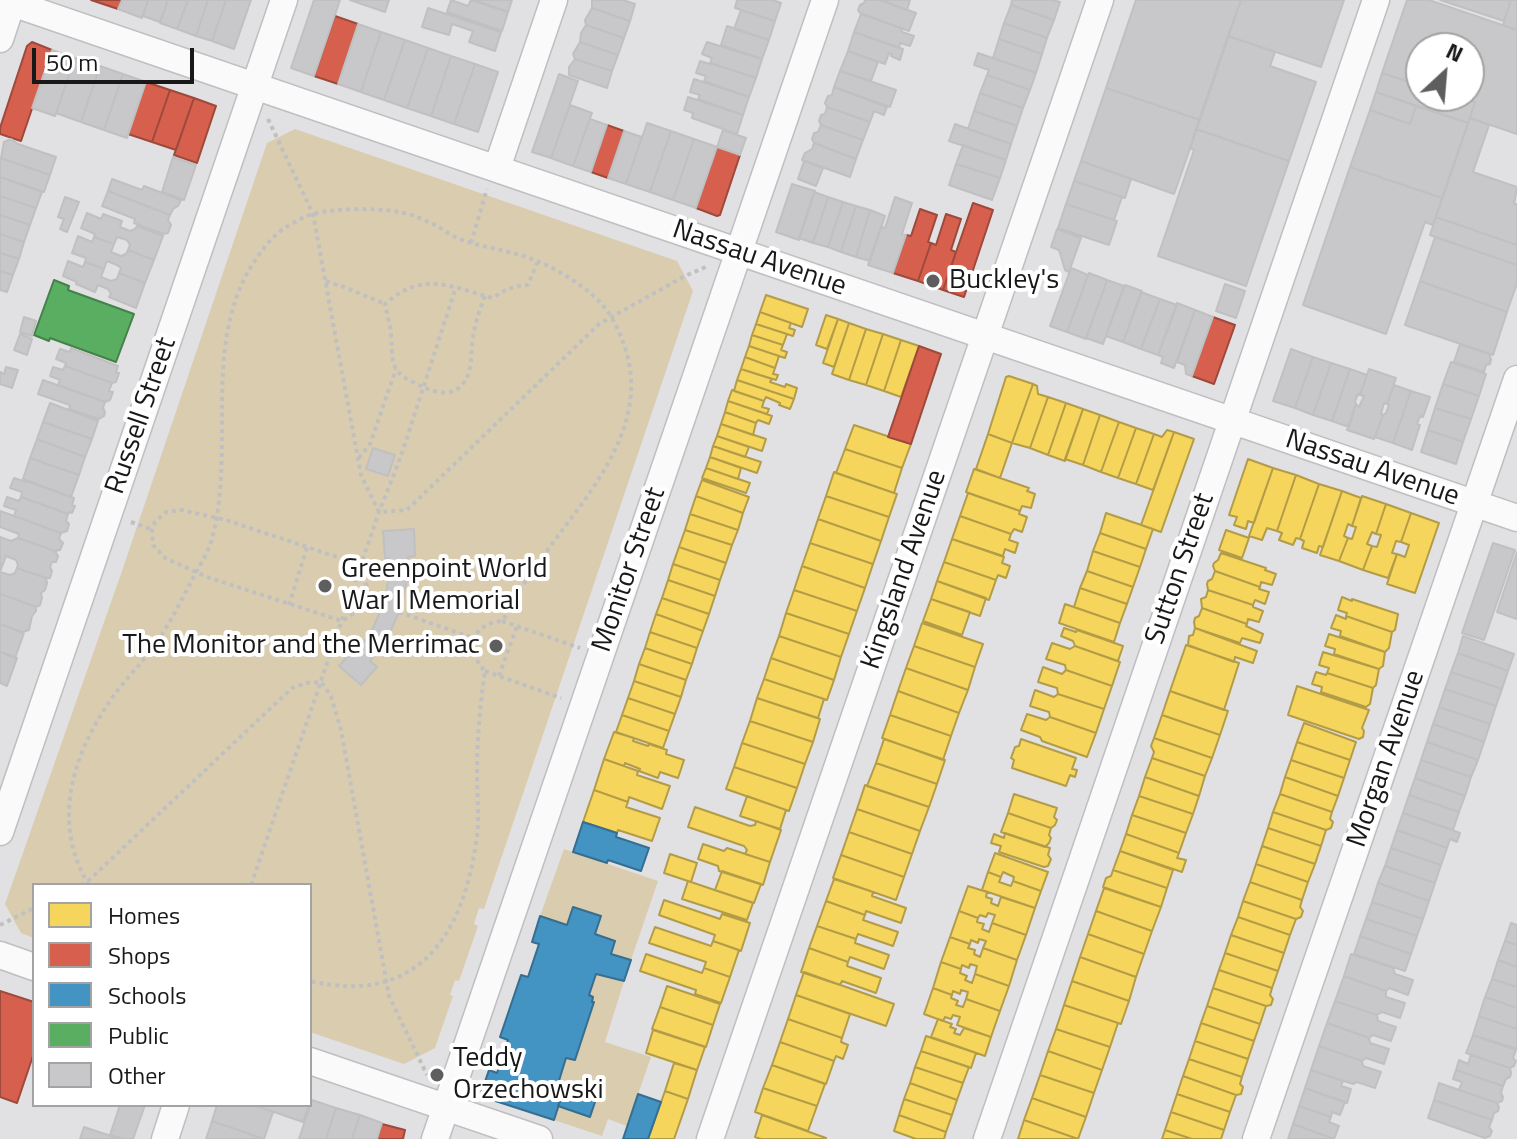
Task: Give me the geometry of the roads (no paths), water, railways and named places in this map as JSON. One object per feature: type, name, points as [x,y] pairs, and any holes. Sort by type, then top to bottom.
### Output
[{"type":"street","name":"Russell Street","points":[[0,832],[284,0]]},
{"type":"street","points":[[492,179],[554,0]]},
{"type":"street","name":"Monitor Street","points":[[435,1139],[825,0]]},
{"type":"street","name":"Kingsland Avenue","points":[[710,1139],[1100,0]]},
{"type":"street","name":"Sutton Street","points":[[987,1139],[1376,0]]},
{"type":"street","name":"Nassau Avenue","points":[[9,2],[255,87],[492,179],[738,252],[1517,518]]},
{"type":"street","points":[[0,39],[9,2]]},
{"type":"street","name":"Morgan Avenue","points":[[1256,1139],[1517,379]]},
{"type":"street","points":[[0,955],[32,966]]},
{"type":"street","points":[[312,1062],[539,1139]]},
{"type":"street","points":[[165,1139],[175,1107]]},
{"type":"place","name":"Buckley's","points":[[933,281]]},
{"type":"place","name":"Greenpoint World War I Memorial","points":[[325,586]]},
{"type":"place","name":"The Monitor and the Merrimac","points":[[496,646]]},
{"type":"place","name":"Teddy Orzechowski","points":[[437,1075]]}]
